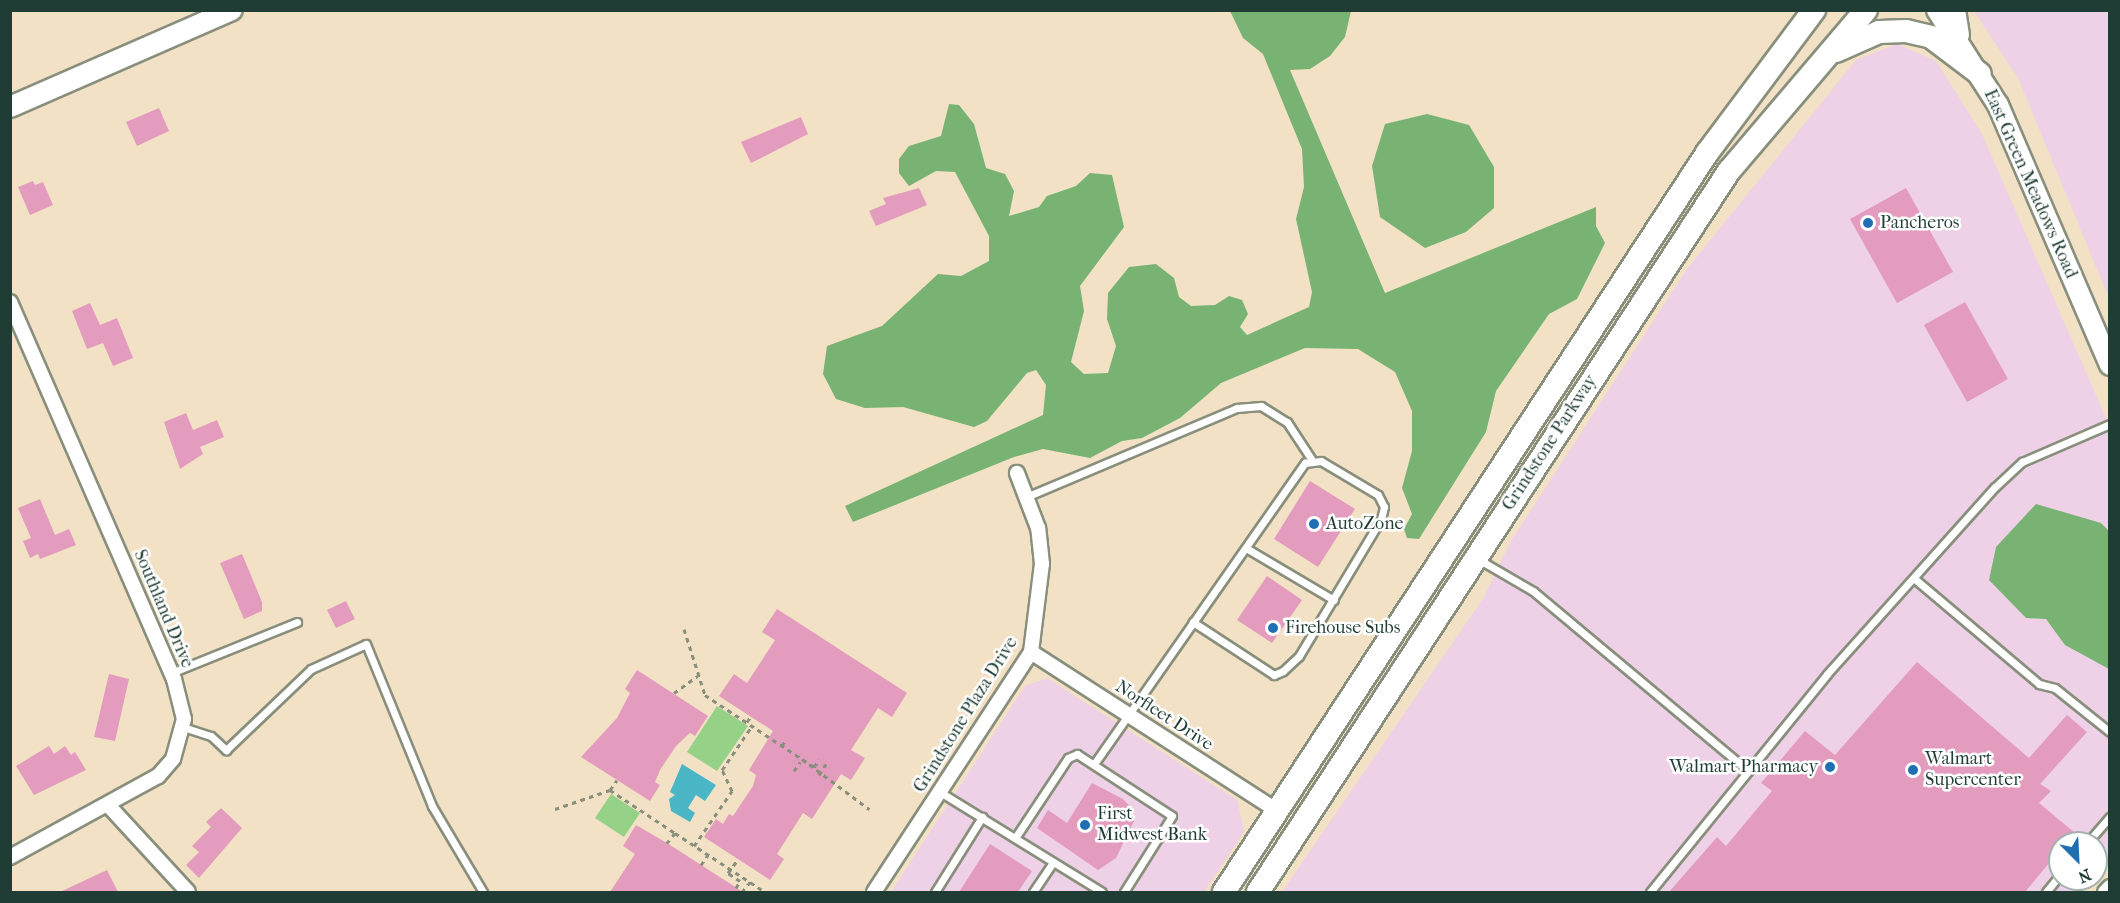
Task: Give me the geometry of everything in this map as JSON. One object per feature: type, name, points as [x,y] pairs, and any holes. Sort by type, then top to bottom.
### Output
[{"type":"main road","name":"Grindstone Parkway","points":[[1224,892],[1707,153],[1814,10]]},
{"type":"main road","name":"Grindstone Parkway","points":[[1258,892],[1729,171],[1819,61],[1866,10]]},
{"type":"main road","points":[[1954,10],[1958,35]]},
{"type":"main road","points":[[1819,61],[1872,34],[1906,31],[1931,37],[1980,74]]},
{"type":"street","points":[[10,107],[232,10]]},
{"type":"street","name":"East Green Meadows Road","points":[[1937,10],[1958,35],[1980,74],[2109,365]]},
{"type":"street","name":"Southland Drive","points":[[10,302],[171,673],[183,727],[173,759],[158,776],[10,857]]},
{"type":"street","name":"Grindstone Plaza Drive","points":[[874,892],[1031,652],[1042,564],[1038,528],[1017,473]]},
{"type":"street","name":"Norfleet Drive","points":[[1031,652],[1278,811]]},
{"type":"street","points":[[108,805],[188,892]]},
{"type":"street","points":[[2105,892],[2109,887]]},
{"type":"lane","points":[[1026,497],[1237,408],[1261,406],[1287,422],[1312,460],[1351,475],[1384,507],[1334,600],[1299,656],[1274,675],[1193,622]]},
{"type":"lane","points":[[1650,892],[1747,770],[1889,603],[1916,580],[2022,462],[2109,424]]},
{"type":"lane","points":[[1094,764],[1246,548],[1312,460]]},
{"type":"lane","points":[[1246,548],[1334,600]]},
{"type":"lane","points":[[1476,558],[1533,591],[1747,770]]},
{"type":"lane","points":[[1916,580],[2039,684],[2055,688],[2109,732]]},
{"type":"lane","points":[[171,673],[297,622]]},
{"type":"lane","points":[[183,727],[212,736],[226,750],[311,669],[366,644],[432,806],[483,892]]},
{"type":"lane","points":[[1015,838],[1068,758],[1077,754],[1172,816],[1124,892]]},
{"type":"lane","points":[[940,792],[1102,892]]},
{"type":"lane","points":[[2097,831],[2109,817]]},
{"type":"lane","points":[[935,892],[982,818]]},
{"type":"lane","points":[[1033,892],[1053,862]]},
{"type":"path","points":[[684,630],[705,695],[782,746],[869,809]]},
{"type":"path","points":[[674,693],[697,676]]},
{"type":"path","points":[[747,723],[751,716]]},
{"type":"path","points":[[694,846],[732,791],[722,770],[752,726]]},
{"type":"path","points":[[782,746],[786,739]]},
{"type":"path","points":[[801,761],[814,767],[819,760]]},
{"type":"path","points":[[794,771],[801,761]]},
{"type":"path","points":[[819,775],[826,764]]},
{"type":"path","points":[[555,809],[610,790],[617,780]]},
{"type":"path","points":[[610,790],[765,892]]},
{"type":"path","points":[[667,843],[675,833]]},
{"type":"path","points":[[701,865],[708,855]]},
{"type":"path","points":[[731,870],[738,859]]},
{"type":"path","points":[[731,870],[740,881],[736,888]]},
{"type":"path","points":[[742,892],[750,882]]},
{"type":"shaded area","points":[[1974,11],[2109,11],[2109,298],[2018,78]]},
{"type":"shaded area","points":[[1897,44],[1936,61],[1982,134],[2109,425],[2109,857],[2108,831],[2048,831],[2048,891],[2079,892],[1282,892],[1484,597],[1511,541],[1687,269],[1856,60]]},
{"type":"shaded area","points":[[1047,678],[1237,800],[1244,832],[1204,892],[891,892],[1025,686]]},
{"type":"green space","points":[[1230,11],[1351,11],[1345,37],[1330,56],[1310,69],[1290,70],[1385,293],[1596,207],[1596,226],[1605,243],[1577,299],[1549,314],[1496,391],[1486,432],[1419,539],[1407,538],[1404,529],[1412,514],[1402,488],[1412,451],[1412,411],[1395,372],[1358,349],[1305,348],[1221,383],[1180,418],[1142,438],[1122,441],[1090,458],[1043,449],[1014,457],[853,522],[845,506],[1043,415],[1046,385],[1036,370],[1027,373],[987,421],[974,427],[903,407],[865,408],[836,399],[823,374],[827,346],[882,326],[938,274],[961,276],[989,261],[989,236],[955,172],[936,171],[909,186],[899,173],[899,159],[909,146],[941,136],[949,104],[959,105],[974,124],[986,168],[1005,174],[1014,191],[1009,216],[1039,207],[1047,196],[1076,186],[1090,173],[1112,175],[1124,227],[1080,286],[1084,311],[1071,362],[1084,374],[1108,373],[1116,346],[1107,319],[1108,293],[1129,267],[1156,264],[1174,278],[1179,297],[1191,306],[1215,305],[1229,296],[1242,300],[1248,314],[1240,327],[1247,335],[1309,307],[1312,292],[1296,219],[1304,187],[1302,149],[1263,54],[1243,38]]},
{"type":"green space","points":[[1427,114],[1469,125],[1494,167],[1494,208],[1466,232],[1425,248],[1380,217],[1372,166],[1385,124]]},
{"type":"green space","points":[[2036,504],[2101,523],[2109,531],[2109,669],[2065,645],[2046,619],[2026,618],[1989,580],[1996,547]]},
{"type":"green space","points":[[717,706],[748,726],[717,771],[687,752]]},
{"type":"green space","points":[[611,794],[640,813],[624,837],[595,818]]},
{"type":"water","points":[[682,764],[716,785],[705,801],[696,795],[688,808],[695,813],[690,822],[671,811],[669,799],[675,795],[670,792]]},
{"type":"building","points":[[159,108],[169,131],[137,146],[126,122]]},
{"type":"building","points":[[801,117],[808,134],[751,163],[741,142]]},
{"type":"building","points":[[33,181],[35,185],[43,182],[53,205],[30,215],[18,187]]},
{"type":"building","points":[[919,188],[927,205],[876,226],[869,211],[886,204],[883,198]]},
{"type":"building","points":[[1906,188],[1953,272],[1897,303],[1850,219]]},
{"type":"building","points":[[1965,302],[2008,379],[1967,402],[1924,325]]},
{"type":"building","points":[[90,303],[100,325],[117,318],[133,358],[113,366],[103,343],[87,349],[72,311]]},
{"type":"building","points":[[186,413],[193,430],[217,420],[224,437],[200,447],[203,454],[180,469],[164,422]]},
{"type":"building","name":"AutoZone","points":[[1310,481],[1355,509],[1318,567],[1274,539]]},
{"type":"building","points":[[40,499],[55,535],[69,529],[76,545],[40,559],[38,554],[30,558],[23,541],[31,538],[18,508]]},
{"type":"building","points":[[242,554],[262,602],[262,611],[244,619],[220,563]]},
{"type":"building","points":[[1267,576],[1302,600],[1272,643],[1237,620]]},
{"type":"building","points":[[346,601],[355,619],[336,628],[327,610]]},
{"type":"building","points":[[777,609],[907,693],[892,717],[878,708],[851,750],[865,758],[851,780],[841,774],[812,819],[803,813],[777,854],[784,859],[770,880],[704,837],[716,819],[723,824],[729,814],[733,816],[753,786],[756,775],[749,770],[773,731],[719,696],[734,674],[747,683],[775,640],[762,632]]},
{"type":"building","name":"Walmart Supercenter","points":[[1917,662],[2029,758],[2067,715],[2087,732],[2040,784],[2051,791],[2039,803],[2073,831],[2048,831],[2048,864],[2025,892],[1669,892],[1717,837],[1726,846],[1772,791],[1761,783],[1805,731],[1835,755]]},
{"type":"building","points":[[637,670],[708,716],[695,736],[690,733],[676,746],[660,770],[655,782],[660,785],[650,801],[581,757],[617,718],[630,693],[625,689]]},
{"type":"building","points":[[109,674],[129,679],[115,741],[94,737]]},
{"type":"building","points":[[49,746],[54,754],[65,746],[71,755],[75,752],[86,770],[34,795],[16,766]]},
{"type":"building","name":"First Midwest Bank","points":[[1092,783],[1123,799],[1134,810],[1129,817],[1134,821],[1116,858],[1098,870],[1037,828],[1048,810],[1067,823]]},
{"type":"building","points":[[221,808],[242,828],[199,878],[186,865],[199,852],[192,846],[211,827],[206,822]]},
{"type":"building","points":[[636,825],[743,892],[610,892],[635,854],[623,846]]},
{"type":"building","points":[[990,844],[1032,871],[1018,892],[959,892]]},
{"type":"building","points":[[107,870],[118,892],[60,892]]},
{"type":"place","name":"Pancheros","points":[[1868,223]]},
{"type":"place","name":"AutoZone","points":[[1314,524]]},
{"type":"place","name":"Firehouse Subs","points":[[1273,628]]},
{"type":"place","name":"Walmart Pharmacy","points":[[1830,767]]},
{"type":"place","name":"Walmart Supercenter","points":[[1913,770]]},
{"type":"place","name":"First Midwest Bank","points":[[1085,825]]}]
